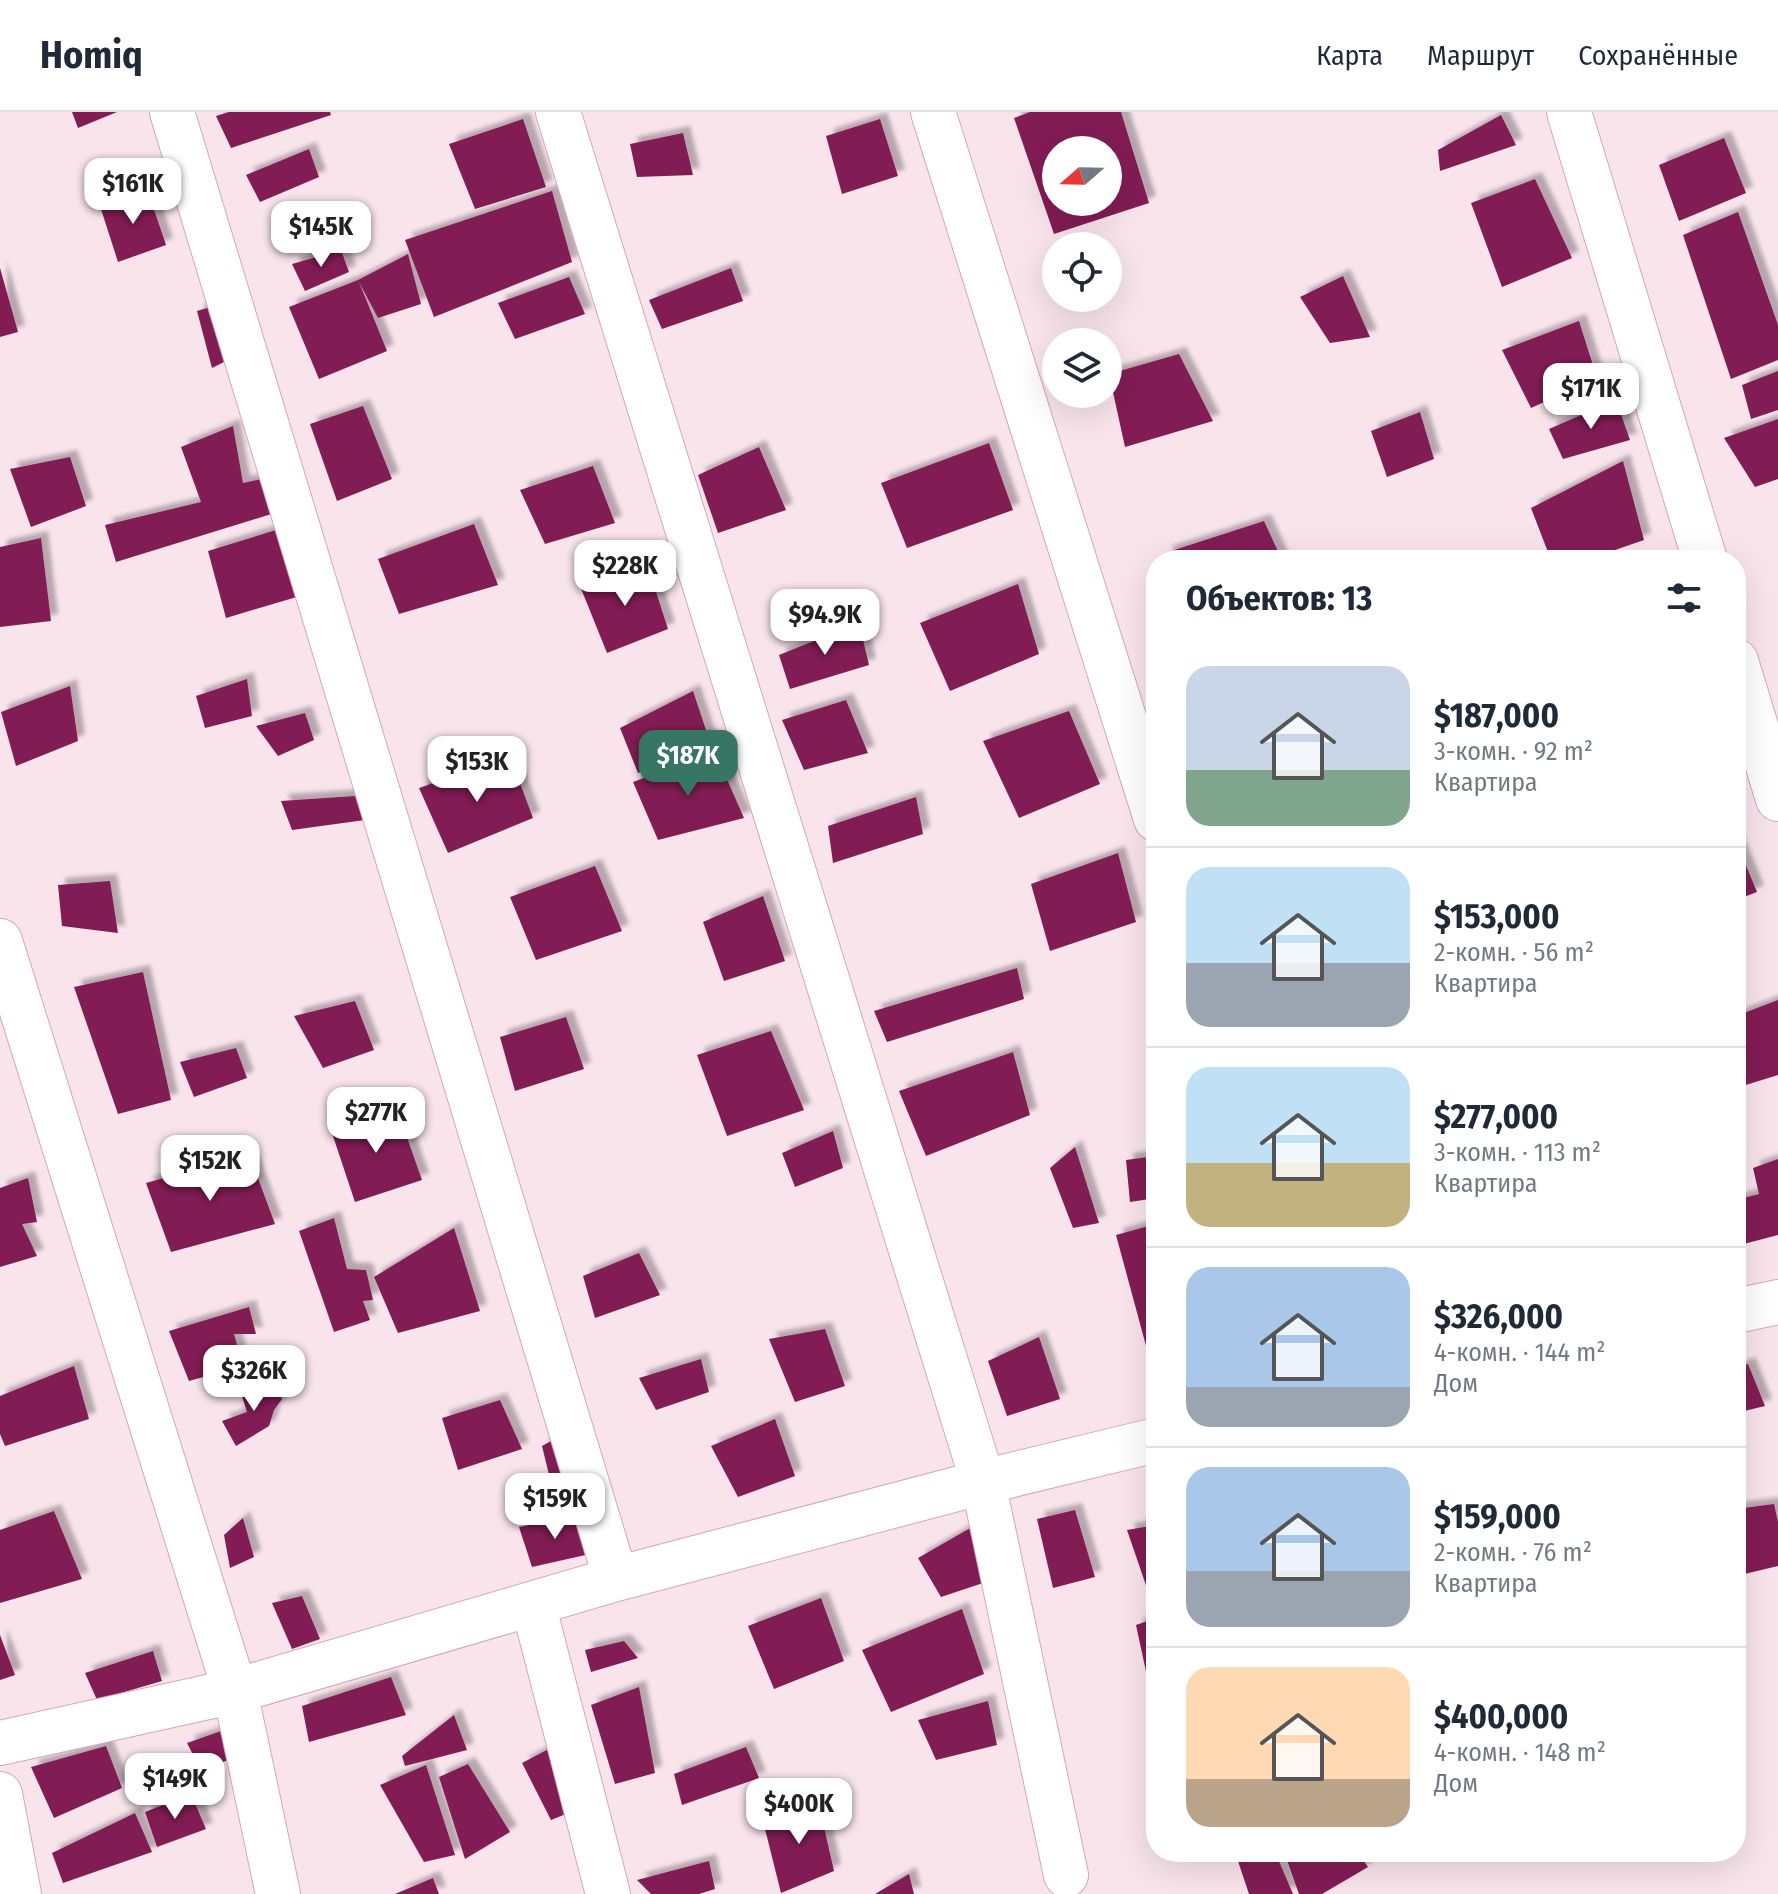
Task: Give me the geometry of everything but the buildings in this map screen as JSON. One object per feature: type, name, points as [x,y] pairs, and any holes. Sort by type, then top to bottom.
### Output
[{"type":"street","points":[[172,112],[616,1579]]},
{"type":"street","points":[[558,112],[983,1482],[1066,1875]]},
{"type":"street","points":[[933,112],[1146,787]]},
{"type":"street","points":[[1569,112],[1702,550]]},
{"type":"street","points":[[1746,694],[1778,799]]},
{"type":"street","points":[[0,941],[235,1691],[278,1894]]},
{"type":"street","points":[[1746,1309],[1778,1302]]},
{"type":"street","points":[[0,1743],[235,1691],[616,1579],[1146,1442]]},
{"type":"street","points":[[533,1604],[608,1894]]},
{"type":"street","points":[[0,1794],[19,1894]]}]
